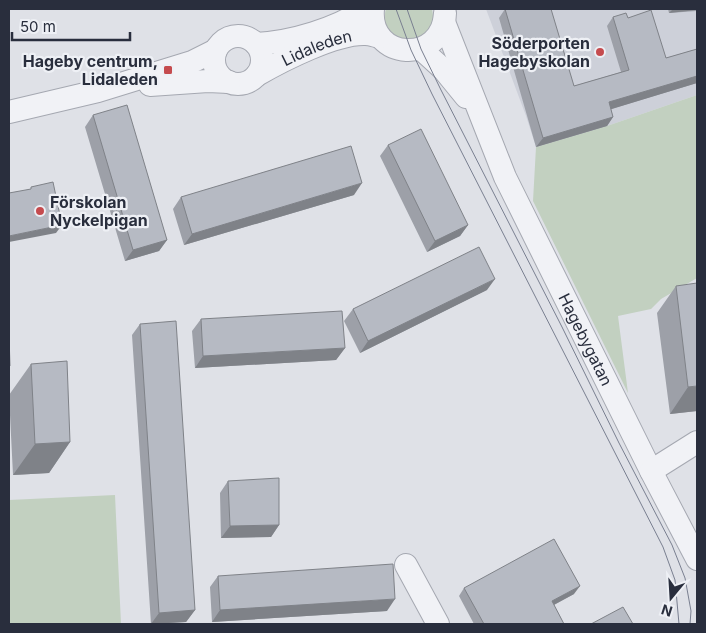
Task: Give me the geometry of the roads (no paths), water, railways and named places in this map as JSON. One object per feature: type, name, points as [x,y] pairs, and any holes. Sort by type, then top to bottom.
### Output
[{"type":"street","name":"Lidaleden","points":[[256,44],[291,39],[342,21],[366,9]]},
{"type":"street","points":[[372,9],[374,27],[380,37],[389,45],[405,51],[421,49],[431,43],[440,33],[444,15]]},
{"type":"street","name":"Hagebygatan","points":[[444,15],[480,116],[505,177],[697,560]]},
{"type":"street","name":"Lidaleden","points":[[257,75],[287,58],[346,36],[365,34],[380,37]]},
{"type":"street","points":[[9,112],[98,91],[192,62],[216,50],[221,44],[233,37],[241,36],[249,39],[256,44],[261,52],[262,60],[257,75],[243,83],[208,81],[158,83],[98,91]]},
{"type":"street","name":"Hagebygatan","points":[[421,49],[444,70],[480,116]]},
{"type":"street","points":[[216,50],[217,70],[229,82]]},
{"type":"street","points":[[651,471],[697,442]]},
{"type":"street","points":[[406,565],[438,624]]},
{"type":"tram line","points":[[396,9],[411,50],[432,94],[663,547],[675,580],[679,624]]},
{"type":"tram line","points":[[407,9],[421,49],[441,90],[672,545],[685,578],[691,611],[690,624]]},
{"type":"place","name":"Söderporten Hagebyskolan","points":[[600,52]]},
{"type":"place","name":"Hageby centrum, Lidaleden","points":[[168,70]]},
{"type":"place","name":"Förskolan Nyckelpigan","points":[[40,211]]}]
